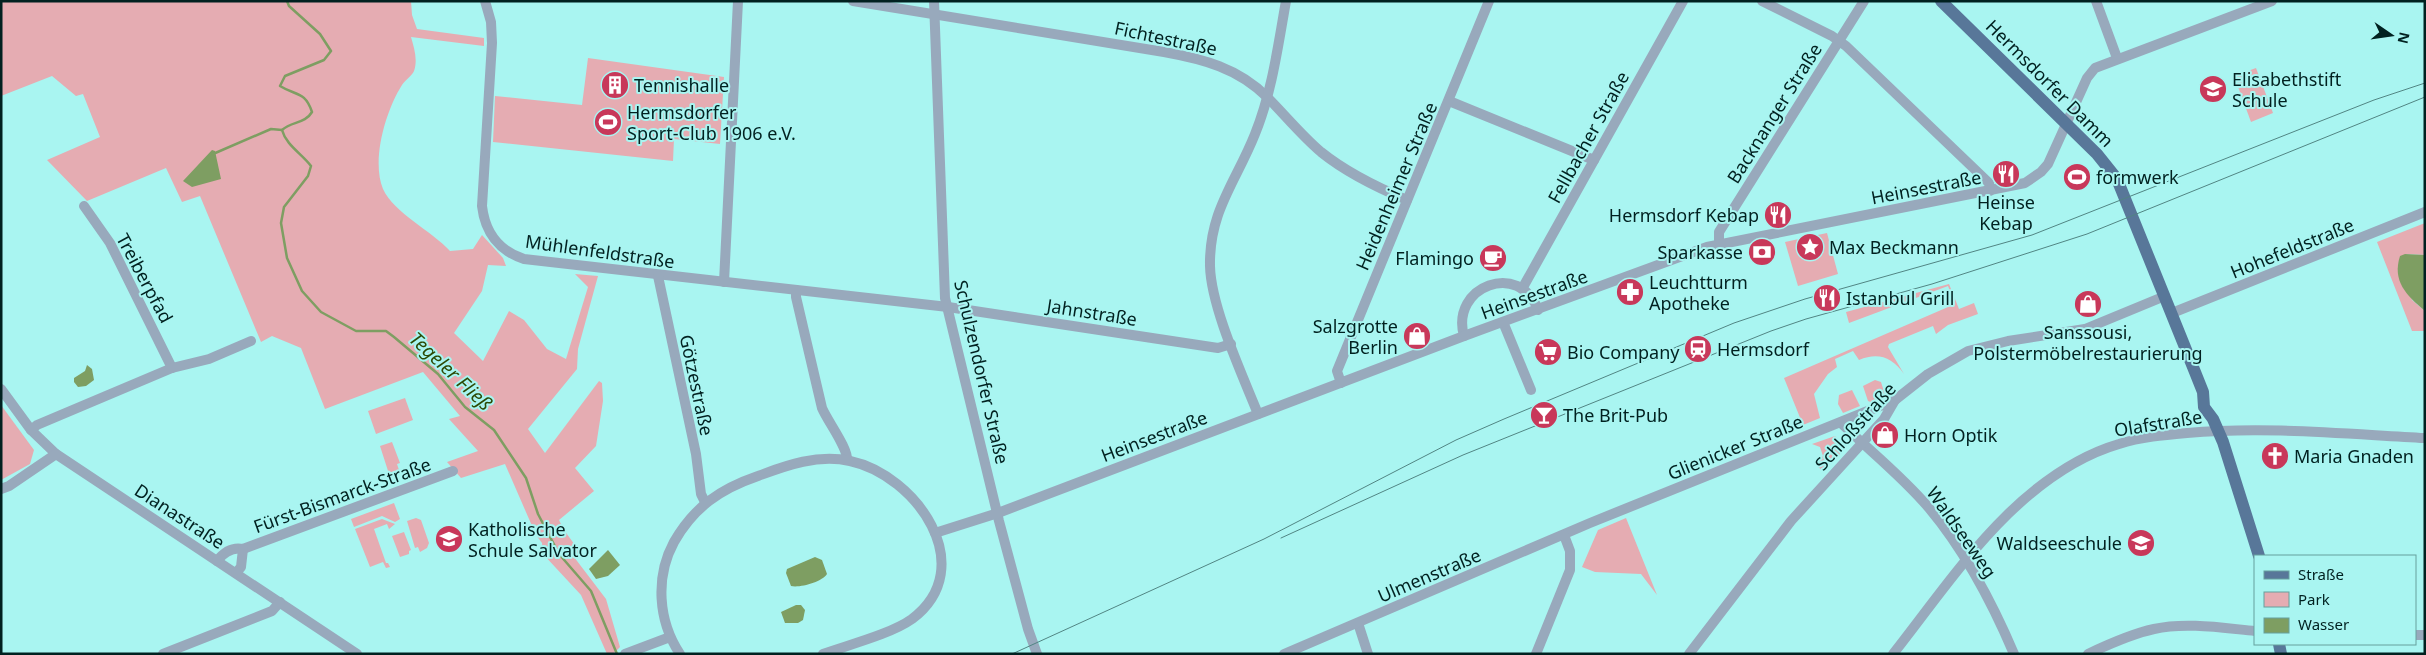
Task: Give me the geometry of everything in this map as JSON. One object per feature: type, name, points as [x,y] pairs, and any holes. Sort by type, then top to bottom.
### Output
[{"type":"main road","name":"Hermsdorfer Damm","points":[[1941,1],[2097,154],[2117,179],[2203,392],[2204,407],[2216,425],[2242,497],[2259,555]]},
{"type":"street","name":"Mühlenfeldstraße","points":[[486,1],[491,22],[492,43],[481,200],[485,223],[493,238],[503,248],[524,259],[658,276],[948,307]]},
{"type":"street","points":[[724,282],[738,1]]},
{"type":"street","name":"Fichtestraße","points":[[853,1],[1196,58],[1238,74],[1268,98],[1304,137],[1334,162],[1372,185],[1407,200]]},
{"type":"street","name":"Schulzendorfer Straße","points":[[934,1],[945,298],[1028,629],[1038,654]]},
{"type":"street","points":[[1258,414],[1216,300],[1210,268],[1212,235],[1219,209],[1255,134],[1268,98],[1286,1]]},
{"type":"street","name":"Heidenheimer Straße","points":[[1341,383],[1337,371],[1449,101],[1488,1]]},
{"type":"street","name":"Fellbacher Straße","points":[[1522,289],[1683,1]]},
{"type":"street","points":[[1762,1],[1839,41],[1989,183],[1990,191]]},
{"type":"street","name":"Backnanger Straße","points":[[1719,244],[1719,232],[1864,1]]},
{"type":"street","points":[[2096,1],[2117,58]]},
{"type":"street","name":"Heinsestraße","points":[[936,534],[998,513],[1464,336],[1719,244],[2025,183],[2041,172],[2052,156],[2065,122],[2092,70],[2117,58],[2272,1]]},
{"type":"street","points":[[1449,101],[1594,160]]},
{"type":"street","name":"Treiberpfad","points":[[84,206],[110,243],[172,368]]},
{"type":"street","name":"Hohefeldstraße","points":[[2172,313],[2425,212]]},
{"type":"street","name":"Götzestraße","points":[[658,276],[696,454],[701,494],[705,502]]},
{"type":"street","points":[[1464,336],[1462,315],[1469,300],[1486,286],[1504,283],[1522,289],[1532,297],[1538,310]]},
{"type":"street","points":[[796,290],[822,408],[828,423],[848,453],[848,460]]},
{"type":"street","name":"Schloßstraße","points":[[1689,654],[1791,521],[1863,443],[1890,411],[1896,400],[1928,374],[1968,351],[2008,341],[2085,329],[2165,296]]},
{"type":"street","name":"Jahnstraße","points":[[948,307],[1218,348],[1231,344]]},
{"type":"street","points":[[1503,322],[1531,390]]},
{"type":"street","points":[[31,430],[37,425],[172,368],[210,359],[251,341]]},
{"type":"street","name":"Dianastraße","points":[[1,389],[31,430],[56,454],[357,654]]},
{"type":"street","name":"Glienicker Straße","points":[[1587,524],[1896,400]]},
{"type":"street","name":"Waldseeweg","points":[[1841,423],[1930,509],[1967,561],[1988,598],[2014,654]]},
{"type":"street","name":"Olafstraße","points":[[1892,654],[2007,514],[2048,480],[2078,461],[2131,441],[2216,425],[2254,430],[2425,438]]},
{"type":"street","points":[[1,488],[9,486],[56,454]]},
{"type":"street","points":[[680,654],[670,637],[662,605],[664,570],[670,550],[677,536],[705,502],[730,486],[784,466],[816,460],[848,460],[876,469],[894,480],[916,500],[936,534],[940,552],[939,579],[932,596],[919,612],[902,625],[824,654]]},
{"type":"street","name":"Fürst-Bismarck-Straße","points":[[217,561],[222,554],[236,548],[243,549],[453,472]]},
{"type":"street","name":"Ulmenstraße","points":[[1284,654],[1587,524]]},
{"type":"street","points":[[1536,654],[1570,570],[1570,551],[1564,535]]},
{"type":"street","name":"Fürst-Bismarck-Straße","points":[[236,573],[241,567],[243,549]]},
{"type":"street","points":[[162,654],[272,611],[280,602]]},
{"type":"street","points":[[1358,623],[1368,654]]},
{"type":"street","points":[[2088,654],[2134,634],[2156,629],[2219,628],[2254,631]]},
{"type":"street","points":[[626,653],[670,637]]},
{"type":"green space","points":[[1,1],[411,1],[412,15],[417,29],[484,38],[484,46],[411,37],[415,54],[415,67],[413,73],[403,83],[396,95],[386,121],[380,150],[380,177],[388,198],[404,214],[450,251],[473,249],[482,235],[503,258],[506,266],[488,265],[482,291],[454,333],[483,361],[509,311],[524,320],[547,349],[566,359],[588,287],[575,274],[598,276],[578,349],[577,369],[528,429],[545,453],[599,381],[602,383],[603,401],[596,446],[575,468],[594,491],[559,520],[580,552],[574,557],[606,599],[620,647],[613,654],[607,654],[581,595],[543,554],[542,543],[536,535],[505,464],[461,478],[447,462],[478,451],[449,419],[460,416],[423,372],[325,409],[301,348],[272,336],[261,342],[200,196],[182,202],[166,168],[87,201],[47,160],[100,137],[83,94],[76,96],[52,76],[1,96]]},
{"type":"green space","name":"Hermsdorfer Sport-Club 1906 e.V.","points":[[588,58],[724,77],[720,144],[674,139],[673,161],[493,142],[495,96],[582,105]]},
{"type":"green space","points":[[2256,68],[2273,113],[2251,122],[2234,76]]},
{"type":"green space","points":[[2425,223],[2425,255],[2405,254],[2412,300],[2425,311],[2425,331],[2412,331],[2377,242]]},
{"type":"green space","points":[[1827,233],[1838,274],[1798,286],[1785,242]]},
{"type":"green space","points":[[1949,284],[1959,309],[1974,303],[1978,314],[1948,325],[1936,334],[1933,326],[1889,344],[1888,347],[1904,374],[1895,364],[1878,356],[1859,360],[1853,351],[1835,359],[1837,367],[1828,374],[1814,394],[1820,418],[1803,425],[1784,378],[1955,304],[1948,286],[1849,323],[1846,312]]},
{"type":"green space","points":[[1875,380],[1881,382],[1885,395],[1881,400],[1873,403],[1868,401],[1863,386]]},
{"type":"green space","points":[[1852,390],[1860,406],[1843,413],[1838,404],[1839,395]]},
{"type":"green space","points":[[405,398],[413,420],[376,434],[368,411]]},
{"type":"green space","points":[[1,405],[34,450],[30,464],[1,480]]},
{"type":"green space","points":[[1835,436],[1847,447],[1823,471],[1816,465],[1823,456],[1820,447],[1812,444]]},
{"type":"green space","points":[[392,442],[400,463],[397,464],[400,473],[393,476],[389,474],[380,446]]},
{"type":"green space","points":[[394,503],[400,519],[395,522],[382,516],[354,527],[351,519]]},
{"type":"green space","points":[[416,518],[421,520],[429,543],[427,548],[420,552],[418,547],[415,548],[407,521]]},
{"type":"green space","points":[[1626,518],[1657,595],[1641,574],[1595,572],[1582,567],[1598,530]]},
{"type":"green space","points":[[382,519],[395,524],[389,529],[387,524],[374,529],[386,563],[390,567],[386,568],[383,562],[370,567],[355,529]]},
{"type":"green space","points":[[404,532],[411,550],[409,554],[400,557],[392,536]]},
{"type":"water","points":[[212,150],[215,151],[221,179],[192,187],[183,181]]},
{"type":"water","points":[[2405,254],[2425,255],[2425,311],[2412,299],[2399,280],[2398,265],[2400,256]]},
{"type":"water","points":[[87,365],[92,369],[94,380],[86,386],[78,387],[74,382],[74,378],[85,371]]},
{"type":"water","points":[[608,550],[620,565],[608,576],[596,579],[589,569]]},
{"type":"water","points":[[815,557],[822,560],[827,574],[821,580],[810,584],[791,586],[786,573],[787,569]]},
{"type":"water","points":[[796,605],[801,605],[805,610],[803,620],[798,623],[785,623],[781,612]]},
{"type":"waterway","name":"Tegeler Fließ","points":[[287,1],[289,6],[320,34],[331,51],[324,60],[285,76],[280,86],[303,97],[312,112],[306,119],[282,130],[291,145],[311,166],[308,176],[284,207],[281,223],[287,258],[302,291],[321,312],[356,331],[386,331],[438,374],[465,407],[494,430],[526,478],[538,514],[559,554],[591,591],[617,654]]},
{"type":"waterway","points":[[213,154],[271,129],[282,130]]},
{"type":"tram line","points":[[1012,654],[1264,539],[1456,440],[1734,323],[1805,299],[2032,235],[2374,100],[2425,83]]},
{"type":"tram line","points":[[1281,538],[1463,455],[1771,331],[1806,319],[1932,284],[2087,234],[2425,97]]},
{"type":"place","name":"Tennishalle","points":[[615,85]]},
{"type":"place","name":"Elisabethstift Schule","points":[[2213,89]]},
{"type":"place","name":"Hermsdorfer Sport-Club 1906 e.V.","points":[[608,122]]},
{"type":"place","name":"Heinse Kebap","points":[[2006,174]]},
{"type":"place","name":"formwerk","points":[[2077,177]]},
{"type":"place","name":"Hermsdorf Kebap","points":[[1778,215]]},
{"type":"place","name":"Max Beckmann","points":[[1810,247]]},
{"type":"place","name":"Sparkasse","points":[[1762,252]]},
{"type":"place","name":"Flamingo","points":[[1493,258]]},
{"type":"place","name":"Leuchtturm Apotheke","points":[[1630,292]]},
{"type":"place","name":"Istanbul Grill","points":[[1827,298]]},
{"type":"place","name":"Sanssousi, Polstermöbelrestaurierung","points":[[2088,304]]},
{"type":"place","name":"Salzgrotte Berlin","points":[[1417,336]]},
{"type":"place","name":"Hermsdorf","points":[[1698,349]]},
{"type":"place","name":"Bio Company","points":[[1548,352]]},
{"type":"place","name":"The Brit-Pub","points":[[1544,415]]},
{"type":"place","name":"Horn Optik","points":[[1885,435]]},
{"type":"place","name":"Maria Gnaden","points":[[2275,456]]},
{"type":"place","name":"Katholische Schule Salvator","points":[[449,539]]},
{"type":"place","name":"Waldseeschule","points":[[2141,543]]}]
